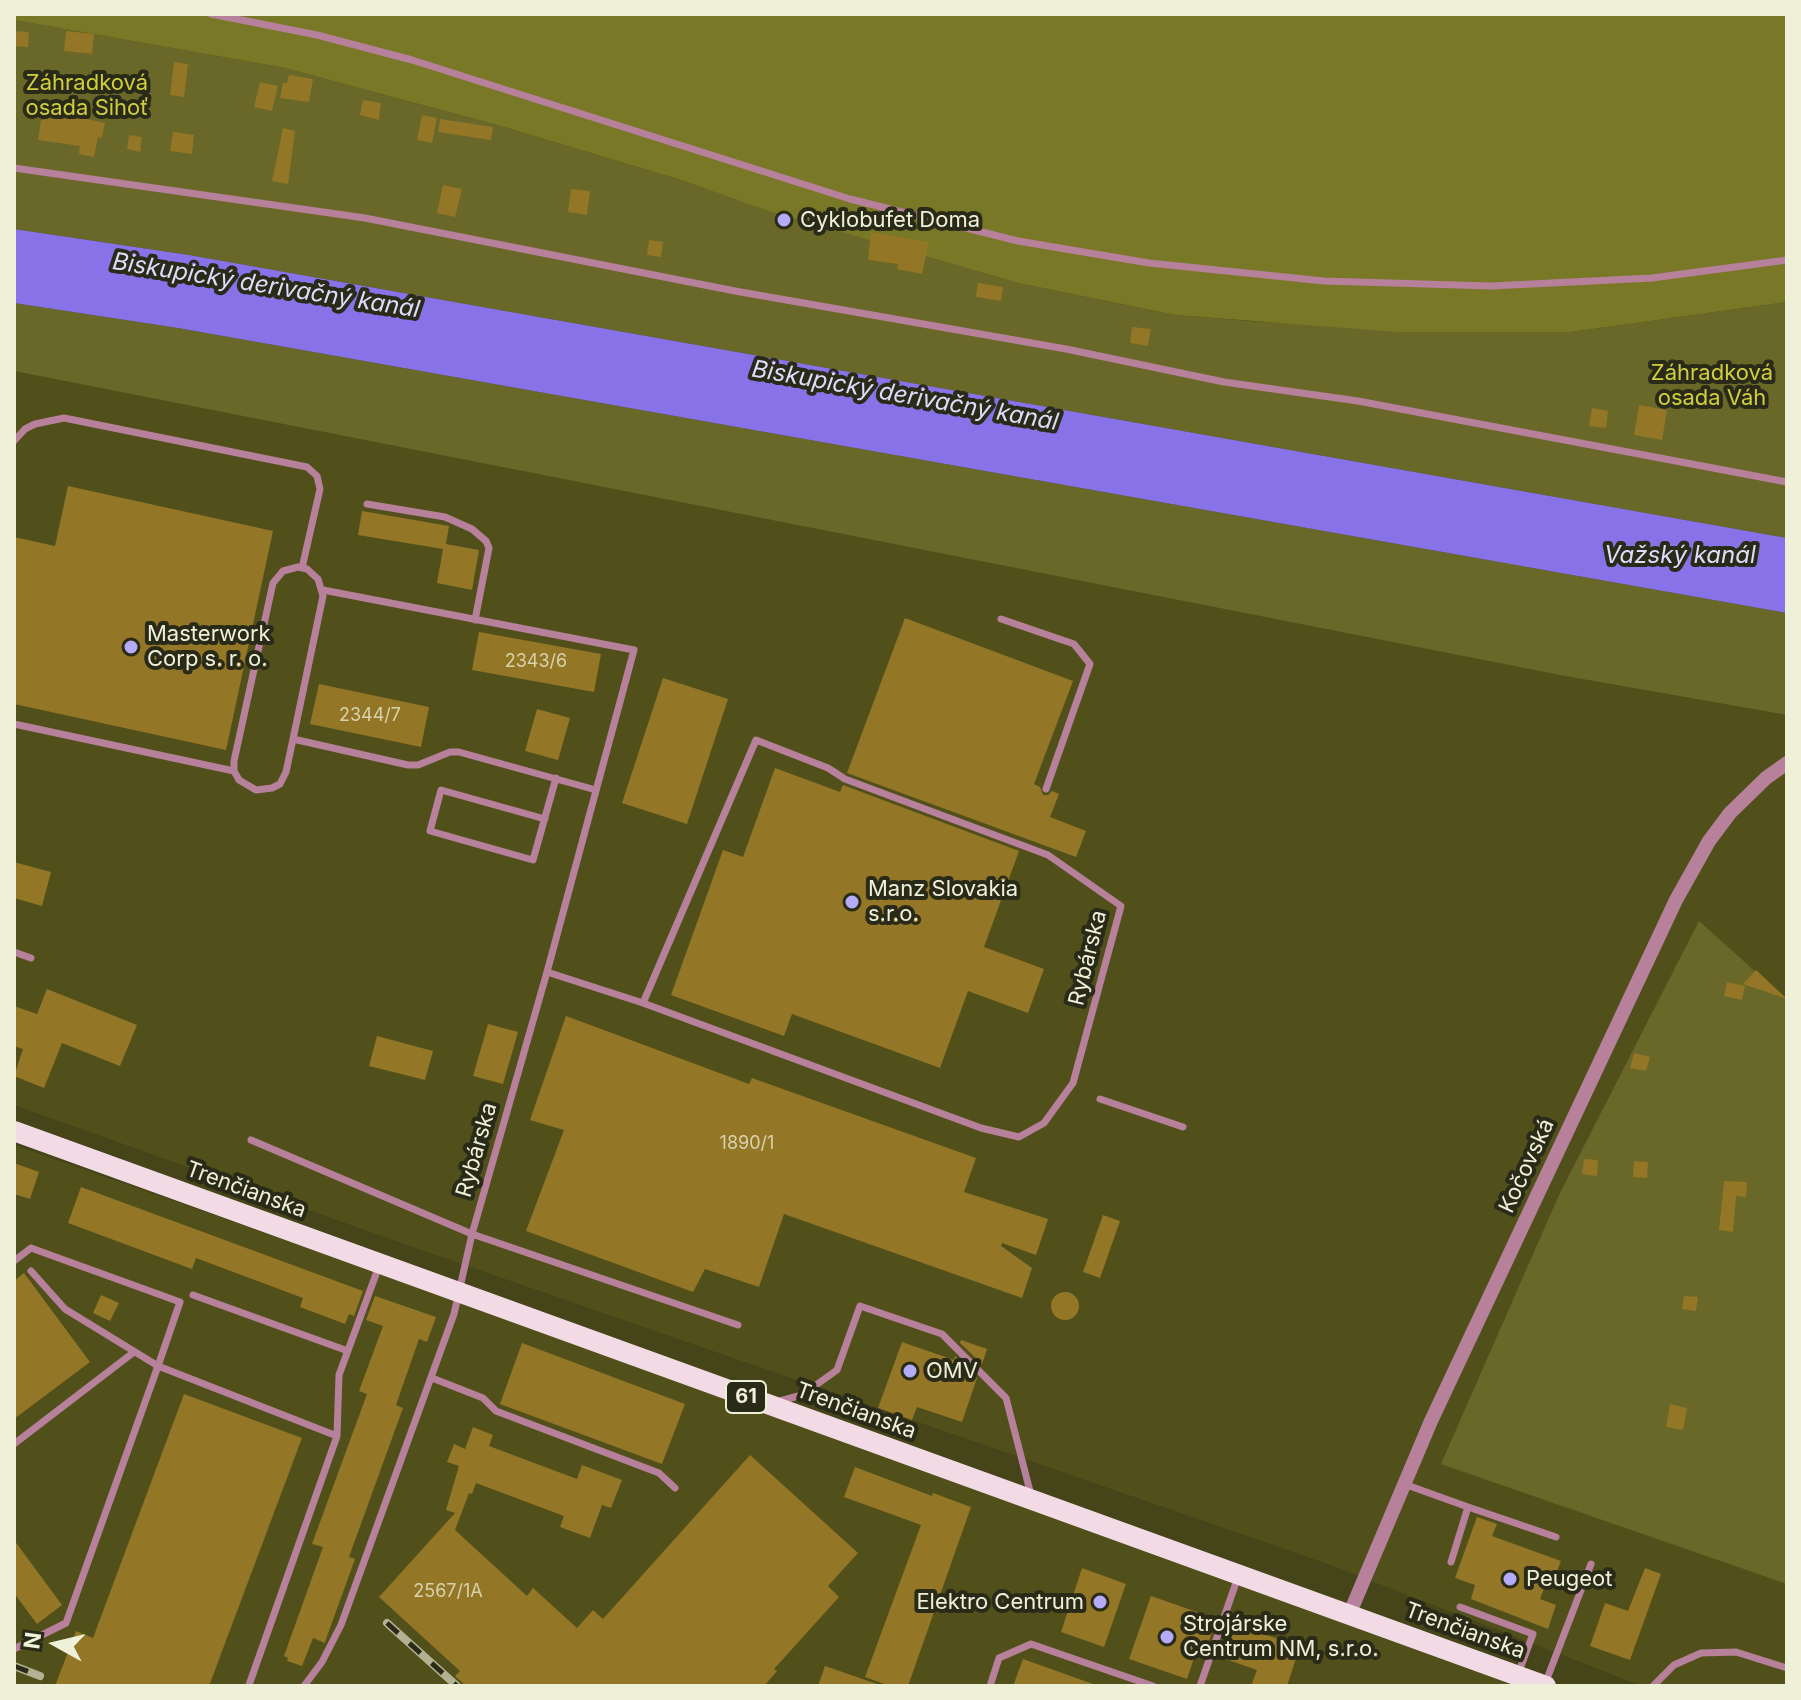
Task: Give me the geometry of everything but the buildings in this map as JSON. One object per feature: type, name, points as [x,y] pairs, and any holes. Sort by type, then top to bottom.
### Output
[{"type":"main road","name":"Trenčianska","points":[[14,1131],[1545,1686]]},
{"type":"street","name":"Kočovská","points":[[1349,1615],[1404,1484],[1693,868],[1730,813],[1758,785],[1787,763]]},
{"type":"lane","points":[[211,14],[317,35],[412,60],[850,199],[1018,241],[1134,261],[1324,281],[1491,286],[1652,278],[1787,260]]},
{"type":"lane","points":[[14,168],[365,218],[735,291],[1066,349],[1224,382],[1358,401],[1787,482]]},
{"type":"lane","points":[[14,441],[25,429],[35,424],[64,418],[307,467],[317,476],[320,489],[302,568]]},
{"type":"lane","points":[[323,590],[475,620],[489,548],[486,541],[472,529],[450,519],[367,504]]},
{"type":"lane","points":[[302,568],[314,573],[323,590],[283,778],[264,791],[248,788],[234,771],[273,583],[283,571],[302,568]]},
{"type":"lane","points":[[1001,619],[1074,644],[1090,664],[1046,789]]},
{"type":"lane","name":"Rybárska","points":[[304,1686],[322,1662],[341,1625],[432,1378],[459,1292],[472,1234],[634,650],[475,620]]},
{"type":"lane","points":[[14,724],[234,771]]},
{"type":"lane","points":[[293,739],[408,765],[418,765],[450,752],[459,752],[596,790]]},
{"type":"lane","name":"Rybárska","points":[[547,972],[643,1003],[981,1128],[1019,1137],[1044,1123],[1073,1083],[1121,906],[1027,842],[845,779],[828,768],[756,740],[643,1003]]},
{"type":"lane","points":[[545,819],[441,790],[430,831],[533,860],[545,819],[556,778]]},
{"type":"lane","points":[[14,952],[31,958]]},
{"type":"lane","points":[[1100,1099],[1183,1127]]},
{"type":"lane","points":[[251,1140],[472,1234],[738,1325]]},
{"type":"lane","points":[[14,1261],[31,1248],[180,1302],[66,1623],[14,1649]]},
{"type":"lane","points":[[249,1685],[337,1436],[339,1375],[380,1264]]},
{"type":"lane","points":[[31,1271],[65,1309],[158,1366],[337,1436]]},
{"type":"lane","points":[[193,1295],[348,1351]]},
{"type":"lane","points":[[766,1404],[802,1395],[837,1370],[860,1306],[942,1334],[1006,1398],[1033,1501]]},
{"type":"lane","points":[[14,1444],[134,1352]]},
{"type":"lane","points":[[432,1378],[483,1398],[496,1411],[659,1473],[675,1488]]},
{"type":"lane","points":[[1404,1484],[1556,1537]]},
{"type":"lane","points":[[1451,1562],[1468,1507]]},
{"type":"lane","points":[[1545,1686],[1591,1564]]},
{"type":"lane","points":[[1200,1686],[1238,1575]]},
{"type":"lane","points":[[1460,1607],[1533,1634],[1517,1676]]},
{"type":"lane","points":[[990,1686],[999,1658],[1031,1644],[1153,1686]]},
{"type":"lane","points":[[1653,1686],[1674,1665],[1701,1653],[1736,1652],[1787,1668]]},
{"type":"shaded area","points":[[14,14],[1787,14],[1787,302],[1571,332],[1398,332],[1175,315],[1018,283],[765,210],[681,180],[504,127],[285,68],[14,20]]},
{"type":"shaded area","points":[[14,371],[1565,676],[1787,715],[1787,1686],[1642,1686],[1328,1564],[407,1245],[14,1105]]},
{"type":"shaded area","points":[[14,1145],[1238,1575],[1545,1686],[14,1686]]},
{"type":"green space","points":[[14,20],[285,68],[504,127],[681,180],[763,209],[1018,283],[1175,315],[1263,322],[1571,332],[1787,302],[1787,538],[189,255],[14,229]]},
{"type":"green space","points":[[14,303],[178,328],[1787,613],[1787,715],[1565,676],[14,371]]},
{"type":"green space","points":[[1699,921],[1787,1000],[1787,1584],[1441,1464],[1559,1195]]},
{"type":"water","name":"Važský kanál","points":[[14,229],[189,255],[1787,538],[1787,613],[178,328],[14,303]]},
{"type":"railway","points":[[387,1623],[457,1686]]},
{"type":"railway","points":[[14,1666],[40,1676]]},
{"type":"place","name":"Cyklobufet Doma","points":[[784,220]]},
{"type":"place","name":"Masterwork Corp s. r. o.","points":[[131,647]]},
{"type":"place","name":"Manz Slovakia s.r.o.","points":[[852,902]]},
{"type":"place","name":"OMV","points":[[910,1371]]},
{"type":"place","name":"Peugeot","points":[[1510,1579]]},
{"type":"place","name":"Elektro Centrum","points":[[1100,1602]]},
{"type":"place","name":"Strojárske Centrum NM, s.r.o.","points":[[1167,1637]]},
{"type":"park label","name":"Záhradková osada Sihoť","points":[[87,96]]},
{"type":"park label","name":"Záhradková osada Váh","points":[[1712,386]]},
{"type":"water label","name":"Biskupický derivačný kanál","points":[[266,286]]},
{"type":"water label","name":"Biskupický derivačný kanál","points":[[905,396]]}]
